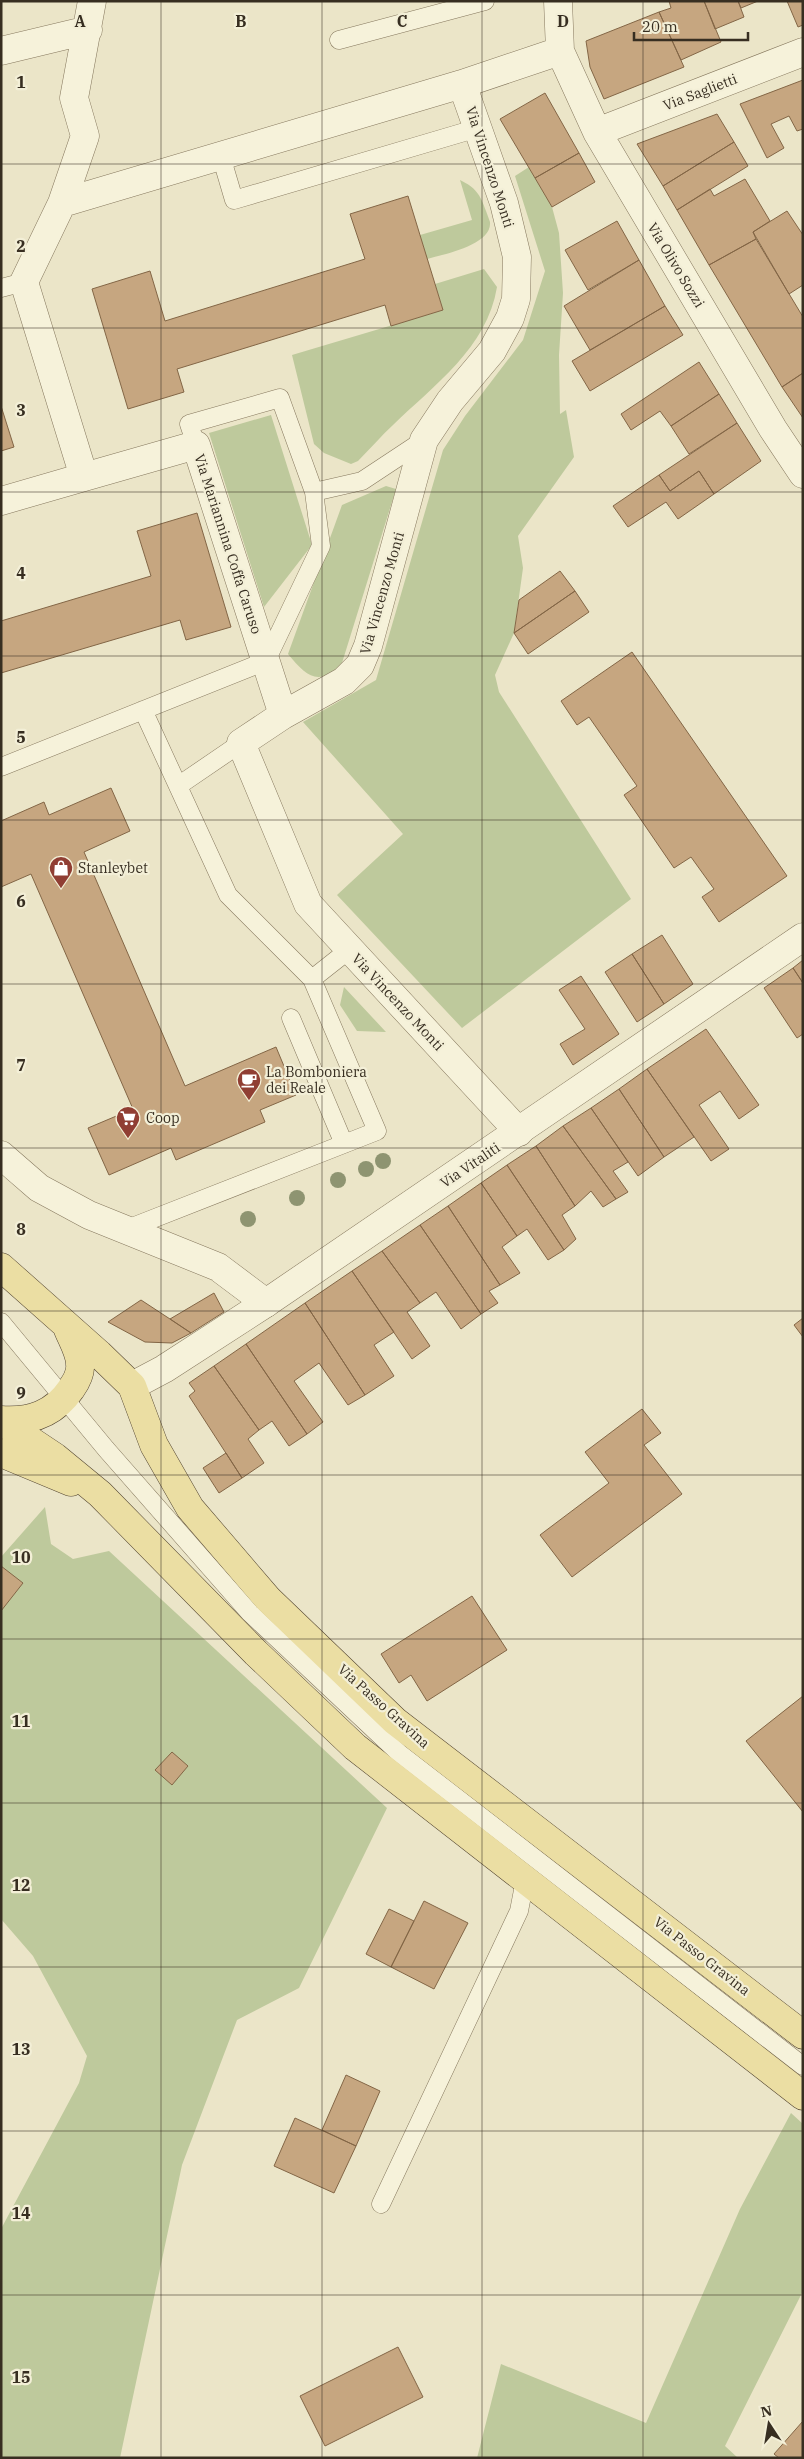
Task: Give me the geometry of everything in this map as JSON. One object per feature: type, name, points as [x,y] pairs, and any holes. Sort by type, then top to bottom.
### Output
[{"type":"main road","name":"Via Passo Gravina","points":[[1,1268],[99,1354],[132,1386],[154,1445],[190,1508],[268,1599],[395,1721],[803,2035]]},
{"type":"main road","points":[[1,1421],[33,1418],[50,1412],[65,1398],[76,1382],[80,1363],[66,1326]]},
{"type":"main road","points":[[1,1421],[55,1457],[100,1494],[256,1654],[355,1747],[803,2096]]},
{"type":"main road","points":[[1,1453],[100,1494]]},
{"type":"street","points":[[84,477],[13,285],[62,203],[84,136],[74,98],[92,1]]},
{"type":"street","points":[[62,203],[462,84],[560,52],[558,1]]},
{"type":"street","points":[[1,51],[88,30]]},
{"type":"street","name":"Via Olivo Sozzi","points":[[560,52],[597,132],[773,429],[803,474]]},
{"type":"street","name":"Via Saglietti","points":[[597,132],[803,52]]},
{"type":"street","name":"Via Vincenzo Monti","points":[[462,84],[504,203],[517,257],[516,298],[510,318],[492,351],[450,402],[424,440],[368,646],[360,665],[344,680],[283,715],[241,743],[308,904],[518,1132]]},
{"type":"street","name":"Via Mariannina Coffa Caruso","points":[[1,501],[196,445],[283,715]]},
{"type":"street","name":"Via Vitaliti","points":[[132,1386],[164,1369],[266,1303],[803,937]]},
{"type":"street","points":[[1,1155],[39,1188],[89,1215],[218,1267],[266,1303]]},
{"type":"lane","points":[[339,40],[485,1]]},
{"type":"lane","points":[[221,156],[234,200],[478,128]]},
{"type":"lane","points":[[1,768],[266,661],[321,546],[314,492],[280,398],[189,424],[196,445]]},
{"type":"lane","points":[[314,492],[362,480],[424,440]]},
{"type":"lane","points":[[127,1229],[377,1130],[312,979],[228,895],[143,710]]},
{"type":"lane","points":[[178,786],[241,743]]},
{"type":"lane","points":[[312,979],[350,949]]},
{"type":"lane","points":[[291,1018],[344,1144]]},
{"type":"lane","points":[[1,1322],[106,1449],[250,1613],[399,1753],[803,2066]]},
{"type":"lane","points":[[381,2204],[519,1910],[525,1880]]},
{"type":"green space","points":[[529,167],[552,207],[559,233],[563,293],[559,355],[560,414],[566,410],[574,457],[518,536],[523,568],[514,633],[495,675],[499,692],[631,899],[462,1028],[337,895],[403,834],[303,722],[376,680],[443,450],[465,416],[523,340],[545,271],[515,176]]},
{"type":"green space","points":[[460,180],[474,189],[479,196],[490,222],[489,230],[483,237],[466,247],[427,259],[420,235],[472,220]]},
{"type":"green space","points":[[484,269],[497,287],[491,309],[471,347],[457,364],[358,461],[351,464],[324,453],[314,444],[292,355],[443,310],[435,284]]},
{"type":"green space","points":[[271,415],[312,545],[264,607],[209,433]]},
{"type":"green space","points":[[386,486],[396,489],[342,663],[334,671],[326,675],[320,677],[313,676],[301,668],[288,654],[342,505]]},
{"type":"green space","points":[[344,987],[386,1032],[357,1031],[340,1005]]},
{"type":"green space","points":[[45,1507],[51,1544],[73,1559],[109,1551],[387,1808],[299,1988],[237,2020],[182,2165],[120,2458],[1,2458],[1,2229],[79,2083],[87,2056],[33,1956],[1,1919],[1,1557]]},
{"type":"green space","points":[[791,2113],[803,2124],[803,2291],[725,2446],[738,2458],[477,2458],[501,2364],[646,2423],[740,2209]]},
{"type":"building","points":[[669,1],[704,1],[721,42],[681,60],[659,12],[671,8]]},
{"type":"building","points":[[704,1],[738,1],[744,17],[715,29]]},
{"type":"building","points":[[738,1],[758,1],[741,8]]},
{"type":"building","points":[[787,1],[803,1],[803,25],[798,27]]},
{"type":"building","points":[[659,12],[684,67],[604,99],[590,67],[586,41]]},
{"type":"building","points":[[803,80],[803,129],[797,131],[789,116],[771,124],[784,148],[767,158],[740,104]]},
{"type":"building","points":[[545,93],[579,153],[535,178],[500,119]]},
{"type":"building","points":[[717,114],[734,142],[663,186],[637,144]]},
{"type":"building","points":[[734,142],[748,166],[677,210],[663,186]]},
{"type":"building","points":[[579,153],[595,182],[552,207],[535,178]]},
{"type":"building","points":[[745,179],[770,221],[753,232],[756,239],[709,265],[677,210],[710,189],[714,196]]},
{"type":"building","points":[[408,196],[443,310],[391,326],[385,305],[177,369],[184,392],[128,409],[92,289],[150,271],[165,321],[365,259],[350,214]]},
{"type":"building","points":[[787,211],[803,235],[803,285],[789,294],[753,232]]},
{"type":"building","points":[[617,221],[639,260],[588,290],[565,250]]},
{"type":"building","points":[[756,239],[803,317],[803,373],[782,387],[709,265]]},
{"type":"building","points":[[639,260],[665,306],[590,350],[564,306]]},
{"type":"building","points":[[665,306],[683,335],[590,391],[572,361]]},
{"type":"building","points":[[699,362],[719,394],[671,426],[660,411],[631,430],[621,414]]},
{"type":"building","points":[[803,373],[803,418],[782,387]]},
{"type":"building","points":[[719,394],[737,423],[689,454],[671,426]]},
{"type":"building","points":[[1,406],[14,447],[1,451]]},
{"type":"building","points":[[737,423],[761,461],[714,494],[699,471],[670,491],[659,475]]},
{"type":"building","points":[[699,471],[714,494],[678,519],[666,502],[628,527],[613,506],[659,475],[670,491]]},
{"type":"building","points":[[197,513],[231,627],[186,640],[180,620],[1,673],[1,621],[151,576],[137,531]]},
{"type":"building","points":[[560,571],[575,591],[514,633],[519,600]]},
{"type":"building","points":[[575,591],[589,612],[528,654],[514,633]]},
{"type":"building","points":[[632,652],[787,876],[719,922],[702,897],[714,889],[691,857],[674,868],[624,795],[637,786],[589,717],[577,725],[561,701]]},
{"type":"building","points":[[111,788],[130,831],[84,852],[185,1086],[276,1047],[296,1095],[260,1110],[265,1122],[176,1160],[171,1148],[109,1175],[88,1128],[133,1109],[31,874],[1,887],[1,821],[44,802],[49,815]]},
{"type":"building","points":[[662,935],[693,984],[664,1004],[632,954]]},
{"type":"building","points":[[632,954],[664,1004],[637,1022],[605,972]]},
{"type":"building","points":[[803,960],[803,983],[793,968]]},
{"type":"building","points":[[793,968],[803,983],[803,1034],[797,1038],[764,988]]},
{"type":"building","points":[[581,976],[619,1034],[573,1065],[560,1044],[585,1029],[559,990]]},
{"type":"building","points":[[706,1029],[759,1105],[739,1119],[720,1091],[699,1105],[729,1149],[711,1161],[647,1069]]},
{"type":"building","points":[[647,1069],[694,1137],[664,1157],[619,1089]]},
{"type":"building","points":[[619,1089],[664,1157],[638,1176],[591,1108]]},
{"type":"building","points":[[591,1108],[628,1162],[613,1171],[628,1192],[616,1199],[563,1126]]},
{"type":"building","points":[[563,1126],[616,1199],[603,1207],[591,1191],[575,1206],[536,1146]]},
{"type":"building","points":[[536,1146],[575,1206],[562,1215],[576,1239],[564,1250],[507,1165]]},
{"type":"building","points":[[507,1165],[564,1250],[548,1260],[527,1229],[517,1236],[481,1183]]},
{"type":"building","points":[[481,1183],[517,1236],[502,1247],[520,1273],[500,1285],[448,1206]]},
{"type":"building","points":[[448,1206],[500,1285],[489,1291],[498,1303],[481,1314],[420,1225]]},
{"type":"building","points":[[420,1225],[481,1314],[461,1329],[436,1292],[420,1303],[382,1251]]},
{"type":"building","points":[[382,1251],[420,1303],[407,1312],[430,1346],[412,1359],[352,1271]]},
{"type":"building","points":[[352,1271],[394,1332],[374,1345],[394,1376],[365,1395],[305,1303]]},
{"type":"building","points":[[214,1293],[224,1312],[191,1333],[170,1319]]},
{"type":"building","points":[[141,1300],[191,1333],[172,1343],[145,1342],[108,1322]]},
{"type":"building","points":[[305,1303],[365,1395],[348,1405],[319,1363],[294,1381],[323,1422],[307,1434],[246,1344]]},
{"type":"building","points":[[803,1318],[803,1337],[794,1325]]},
{"type":"building","points":[[246,1344],[307,1434],[289,1446],[272,1421],[259,1430],[214,1366]]},
{"type":"building","points":[[214,1366],[259,1430],[248,1439],[264,1463],[242,1478],[189,1396],[195,1391],[189,1383]]},
{"type":"building","points":[[642,1409],[661,1433],[644,1445],[682,1494],[572,1577],[540,1535],[609,1483],[585,1452]]},
{"type":"building","points":[[226,1453],[242,1478],[219,1493],[203,1468]]},
{"type":"building","points":[[1,1566],[23,1583],[1,1611]]},
{"type":"building","points":[[472,1596],[507,1650],[427,1701],[411,1675],[399,1683],[381,1654]]},
{"type":"building","points":[[803,1696],[803,1812],[746,1741]]},
{"type":"building","points":[[172,1752],[188,1766],[172,1785],[155,1770]]},
{"type":"building","points":[[424,1901],[468,1923],[434,1989],[391,1967]]},
{"type":"building","points":[[389,1909],[414,1921],[391,1967],[366,1954]]},
{"type":"building","points":[[346,2075],[380,2091],[356,2146],[322,2130]]},
{"type":"building","points":[[295,2118],[356,2146],[334,2193],[274,2166]]},
{"type":"building","points":[[398,2347],[423,2397],[325,2446],[300,2396]]},
{"type":"building","points":[[803,2421],[803,2458],[779,2458],[774,2454]]},
{"type":"place","name":"Stanleybet","points":[[61,889]]},
{"type":"place","name":"La Bomboniera dei Reale","points":[[249,1101]]},
{"type":"place","name":"Coop","points":[[128,1139]]}]
